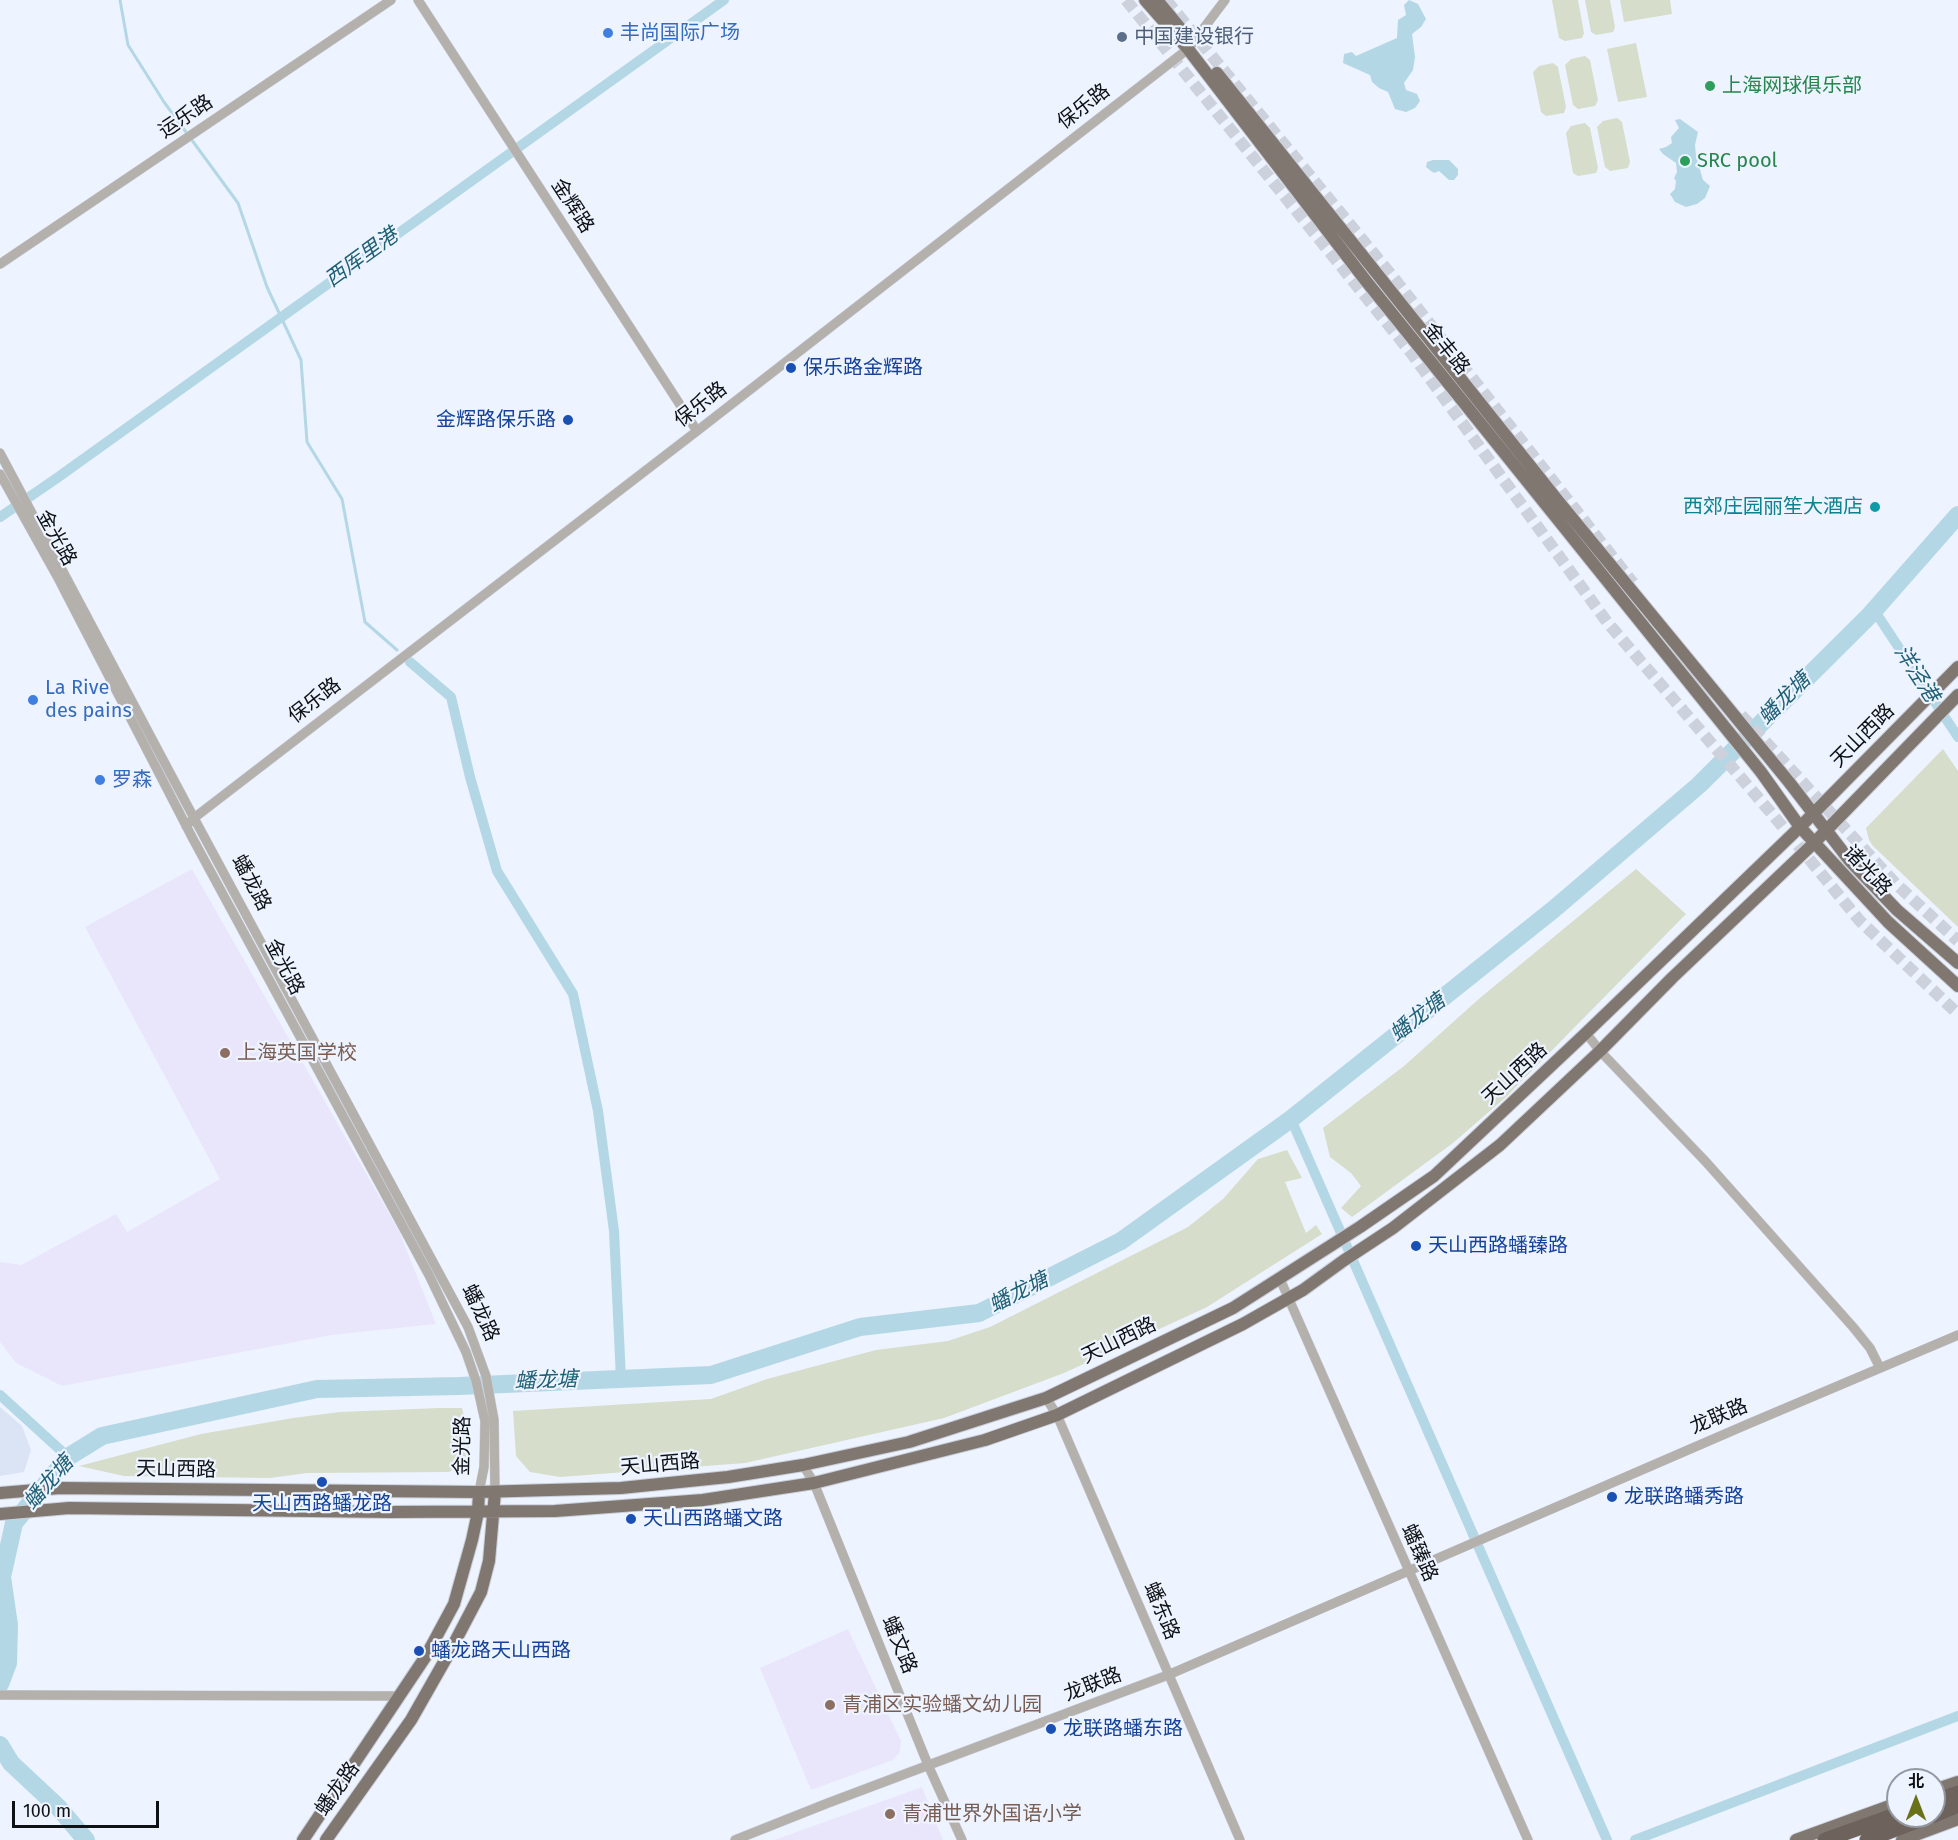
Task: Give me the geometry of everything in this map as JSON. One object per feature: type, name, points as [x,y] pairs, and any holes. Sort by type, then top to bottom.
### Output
[{"type":"highway","points":[[1825,1840],[1886,1818]]},
{"type":"highway","points":[[1867,1840],[1898,1828]]},
{"type":"main road","name":"金丰路","points":[[1145,0],[1190,46]]},
{"type":"main road","name":"金丰路","points":[[1157,0],[1374,290],[1761,772]]},
{"type":"main road","points":[[1190,46],[1850,861],[1897,910],[1958,963]]},
{"type":"main road","name":"天山西路","points":[[5,1493],[60,1488],[495,1492],[621,1488],[728,1478],[803,1465],[909,1442],[1046,1398],[1233,1308],[1324,1251],[1434,1176],[1800,827],[1958,667]]},
{"type":"main road","name":"天山西路","points":[[0,1514],[69,1508],[555,1511],[703,1500],[814,1483],[985,1440],[1057,1414],[1243,1324],[1303,1290],[1393,1228],[1500,1145],[1814,843],[1958,695]]},
{"type":"main road","name":"诸光路","points":[[1761,772],[1814,843],[1888,922],[1958,986]]},
{"type":"main road","name":"蟠龙路","points":[[303,1840],[426,1656],[454,1604],[472,1540],[478,1512],[479,1492]]},
{"type":"main road","name":"蟠龙路","points":[[326,1840],[411,1720],[481,1592],[489,1561],[495,1492]]},
{"type":"main road","points":[[1796,1840],[1886,1807]]},
{"type":"main road","points":[[1902,1840],[1958,1819]]},
{"type":"street","name":"运乐路","points":[[0,264],[391,0]]},
{"type":"street","name":"金辉路","points":[[418,0],[697,431]]},
{"type":"street","name":"保乐路","points":[[186,826],[1190,46],[1225,0]]},
{"type":"street","name":"金光路","points":[[0,453],[28,524],[186,826],[429,1275],[466,1352],[489,1420],[479,1492]]},
{"type":"street","name":"金光路","points":[[0,474],[29,508],[194,818]]},
{"type":"street","name":"蟠龙路","points":[[194,818],[468,1327],[486,1377],[495,1492]]},
{"type":"street","points":[[1586,1033],[1600,1051],[1706,1162],[1853,1328],[1870,1348],[1880,1368]]},
{"type":"street","name":"蟠臻路","points":[[1280,1279],[1407,1572],[1528,1840]]},
{"type":"street","name":"龙联路","points":[[735,1840],[1168,1675],[1958,1335]]},
{"type":"street","name":"蟠东路","points":[[1046,1398],[1057,1414],[1240,1840]]},
{"type":"street","name":"蟠文路","points":[[803,1465],[814,1483],[928,1765],[962,1840]]},
{"type":"street","points":[[0,1695],[398,1696]]},
{"type":"shaded area","points":[[1409,0],[1418,4],[1426,19],[1421,27],[1412,34],[1415,57],[1413,70],[1404,83],[1406,90],[1417,94],[1420,101],[1415,108],[1406,112],[1395,109],[1388,92],[1372,82],[1370,75],[1343,63],[1344,54],[1352,52],[1356,56],[1397,38],[1398,20],[1406,15],[1404,5]]},
{"type":"shaded area","name":"SRC pool","points":[[1680,119],[1698,132],[1695,145],[1696,156],[1703,180],[1710,186],[1705,198],[1697,204],[1686,207],[1675,202],[1670,194],[1675,189],[1676,163],[1659,149],[1672,143],[1671,137],[1679,128],[1675,120]]},
{"type":"shaded area","points":[[1449,160],[1458,169],[1458,175],[1454,180],[1449,180],[1439,171],[1434,173],[1426,167],[1427,162]]},
{"type":"shaded area","name":"上海英国学校","points":[[192,869],[399,1231],[436,1324],[332,1335],[62,1386],[16,1363],[0,1342],[0,1262],[21,1265],[116,1214],[127,1232],[220,1179],[85,927]]},
{"type":"shaded area","points":[[0,1407],[22,1426],[31,1450],[24,1472],[0,1476]]},
{"type":"shaded area","name":"青浦区实验蟠文幼儿园","points":[[848,1629],[901,1741],[900,1752],[893,1760],[811,1790],[760,1668]]},
{"type":"shaded area","name":"青浦世界外国语小学","points":[[922,1787],[943,1840],[774,1840]]},
{"type":"green space","points":[[1552,0],[1578,0],[1584,33],[1582,38],[1565,41],[1559,38]]},
{"type":"green space","points":[[1585,0],[1610,0],[1615,27],[1613,32],[1596,35],[1591,32]]},
{"type":"green space","points":[[1620,0],[1670,0],[1672,14],[1624,22]]},
{"type":"green space","points":[[1636,43],[1647,97],[1618,102],[1607,49]]},
{"type":"green space","points":[[1585,56],[1590,60],[1598,100],[1595,106],[1578,109],[1573,105],[1565,65],[1571,59]]},
{"type":"green space","points":[[1553,63],[1558,67],[1566,107],[1564,113],[1546,116],[1541,112],[1533,72],[1539,66]]},
{"type":"green space","points":[[1617,118],[1622,122],[1630,162],[1628,168],[1610,171],[1605,167],[1597,127],[1603,121]]},
{"type":"green space","points":[[1585,123],[1590,128],[1598,168],[1596,173],[1578,176],[1573,173],[1566,133],[1571,126]]},
{"type":"green space","points":[[1943,749],[1958,771],[1958,927],[1873,846],[1866,828]]},
{"type":"green space","points":[[1636,869],[1686,914],[1506,1097],[1453,1143],[1352,1217],[1341,1208],[1361,1186],[1351,1173],[1330,1157],[1323,1128],[1404,1066],[1480,998]]},
{"type":"green space","points":[[1287,1150],[1302,1178],[1285,1182],[1306,1233],[1316,1225],[1322,1234],[1207,1307],[1064,1373],[944,1418],[745,1463],[560,1477],[530,1472],[516,1456],[513,1411],[711,1399],[767,1379],[876,1350],[948,1341],[990,1327],[1188,1227],[1223,1199],[1258,1159]]},
{"type":"green space","points":[[462,1408],[468,1431],[469,1451],[459,1466],[449,1472],[307,1473],[270,1478],[124,1476],[79,1466],[201,1434],[293,1418],[340,1412]]},
{"type":"waterway","name":"西厍里港","points":[[120,0],[128,45],[164,102],[238,203],[267,287],[301,360],[307,442],[342,499],[365,622],[397,650]]},
{"type":"waterway","name":"西厍里港","points":[[0,517],[724,0]]},
{"type":"waterway","name":"蟠龙塘","points":[[0,1684],[8,1663],[9,1625],[2,1577],[14,1523],[68,1457],[102,1436],[317,1389],[459,1386],[711,1375],[860,1327],[979,1313],[1121,1241],[1291,1119],[1554,909],[1699,785],[1869,616],[1958,515]]},
{"type":"waterway","name":"洋泾港","points":[[1874,610],[1958,737]]},
{"type":"waterway","points":[[410,662],[451,697],[470,777],[497,871],[573,994],[598,1111],[614,1231],[621,1379]]},
{"type":"waterway","points":[[1291,1119],[1607,1840]]},
{"type":"waterway","points":[[0,1395],[68,1457]]},
{"type":"waterway","points":[[1635,1840],[1958,1716]]},
{"type":"waterway","name":"蟠龙塘","points":[[0,1745],[11,1763],[58,1807],[86,1840]]},
{"type":"tunnel","points":[[1126,0],[1412,354],[1607,622],[1773,815],[1860,921],[1958,1014]]},
{"type":"tunnel","points":[[1166,0],[1393,277],[1633,583]]},
{"type":"tunnel","points":[[1741,715],[1895,883],[1958,941]]},
{"type":"place","name":"丰尚国际广场","points":[[608,33]]},
{"type":"place","name":"中国建设银行","points":[[1122,37]]},
{"type":"place","name":"上海网球俱乐部","points":[[1710,86]]},
{"type":"place","name":"SRC pool","points":[[1685,161]]},
{"type":"place","name":"保乐路金辉路","points":[[791,368]]},
{"type":"place","name":"金辉路保乐路","points":[[568,420]]},
{"type":"place","name":"西郊庄园丽笙大酒店","points":[[1875,507]]},
{"type":"place","name":"La Rive des pains","points":[[33,700]]},
{"type":"place","name":"罗森","points":[[100,780]]},
{"type":"place","name":"上海英国学校","points":[[225,1053]]},
{"type":"place","name":"天山西路蟠臻路","points":[[1416,1246]]},
{"type":"place","name":"天山西路蟠龙路","points":[[322,1482]]},
{"type":"place","name":"龙联路蟠秀路","points":[[1612,1497]]},
{"type":"place","name":"天山西路蟠文路","points":[[631,1519]]},
{"type":"place","name":"蟠龙路天山西路","points":[[419,1651]]},
{"type":"place","name":"青浦区实验蟠文幼儿园","points":[[830,1705]]},
{"type":"place","name":"龙联路蟠东路","points":[[1051,1729]]},
{"type":"place","name":"青浦世界外国语小学","points":[[890,1814]]}]
